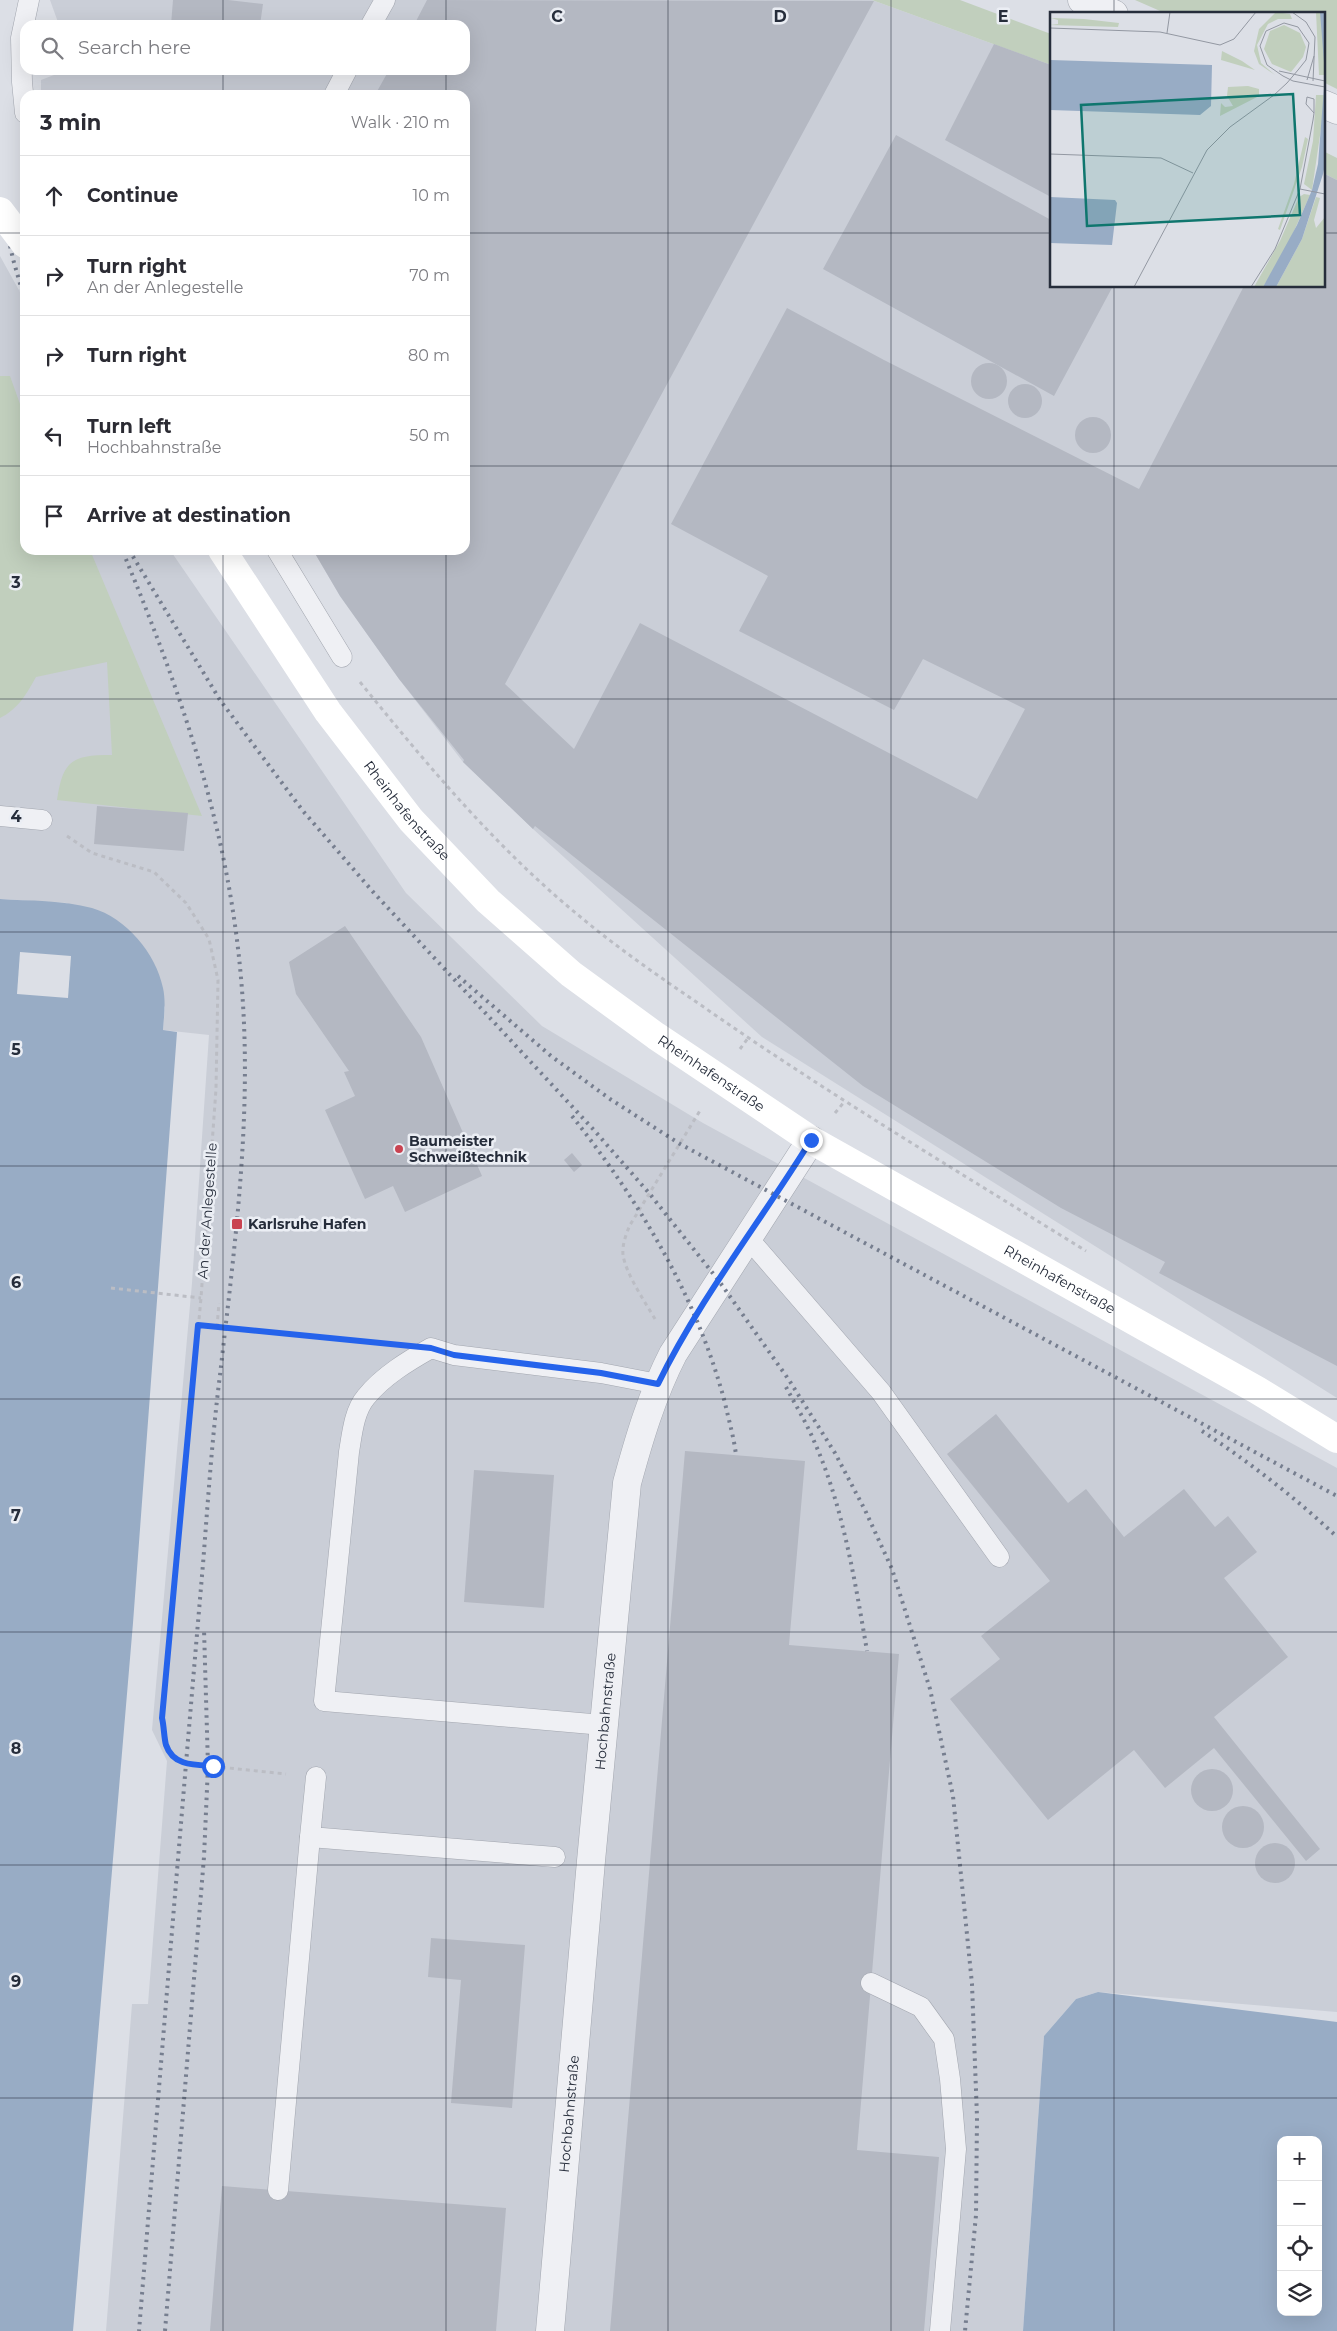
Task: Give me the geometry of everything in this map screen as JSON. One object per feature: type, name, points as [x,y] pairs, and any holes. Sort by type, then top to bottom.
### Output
[{"type":"main road","points":[[0,211],[20,237]]},
{"type":"main road","name":"Rheinhafenstraße","points":[[225,555],[328,712],[411,820],[488,901],[571,974],[656,1036],[811,1140],[1257,1390],[1337,1438]]},
{"type":"street","points":[[1082,0],[1109,12]]},
{"type":"street","points":[[1324,104],[1337,110]]},
{"type":"street","name":"Hochbahnstraße","points":[[550,2331],[627,1483],[641,1432],[658,1384],[673,1354],[811,1140]]},
{"type":"lane","points":[[25,20],[29,0]]},
{"type":"lane","points":[[375,20],[385,0]]},
{"type":"lane","points":[[22,75],[23,90]]},
{"type":"lane","points":[[337,90],[344,75]]},
{"type":"lane","points":[[280,555],[342,657]]},
{"type":"lane","points":[[0,816],[42,820]]},
{"type":"lane","points":[[748,1238],[881,1392],[999,1557]]},
{"type":"lane","points":[[604,1725],[324,1701],[354,1422],[365,1398],[402,1364],[431,1348],[454,1355],[601,1373],[658,1384]]},
{"type":"lane","points":[[278,2190],[316,1777]]},
{"type":"lane","points":[[310,1837],[555,1857]]},
{"type":"lane","points":[[871,1983],[921,2007],[944,2039],[950,2078],[956,2150],[940,2331]]},
{"type":"path","points":[[342,657],[429,768],[528,870],[582,918],[637,961],[748,1038],[845,1101],[1094,1256]]},
{"type":"path","name":"An der Anlegestelle","points":[[42,820],[92,853],[154,872],[186,903],[209,939],[218,980],[216,1089],[201,1298],[162,1718],[167,1736],[166,1743],[181,1763],[316,1777]]},
{"type":"path","points":[[673,1354],[629,1270],[623,1255],[624,1240],[630,1225],[719,1078],[748,1038]]},
{"type":"path","points":[[111,1288],[201,1298]]},
{"type":"path","points":[[217,1327],[219,1303]]},
{"type":"path","points":[[198,1325],[431,1348]]},
{"type":"shaded area","points":[[50,0],[872,0],[1050,65],[1050,288],[1324,288],[1337,180],[1337,1398],[762,1037],[533,829],[463,762],[399,679],[340,596],[316,555],[470,555],[470,90],[41,90],[41,80],[54,75],[470,75],[470,20],[57,20]]},
{"type":"shaded area","points":[[0,256],[20,292],[20,555],[173,555],[406,893],[542,1026],[703,1123],[1337,1468],[1337,2012],[1098,1992],[1076,1999],[1044,2036],[1023,2331],[106,2331],[132,2004],[148,2004],[167,1761],[152,1730],[192,1283],[209,1035],[163,1030],[165,1007],[67,903],[0,899]]},
{"type":"green space","points":[[872,0],[960,0],[1050,34],[1050,65]]},
{"type":"green space","points":[[1135,0],[1337,0],[1337,89],[1324,82],[1324,12],[1162,12]]},
{"type":"green space","points":[[1324,152],[1337,158],[1337,180],[1324,174]]},
{"type":"green space","points":[[0,376],[10,376],[20,404],[20,555],[92,555],[202,816],[57,800],[62,776],[72,762],[87,756],[112,755],[107,662],[36,677],[17,706],[0,718]]},
{"type":"water","points":[[0,899],[81,905],[105,913],[128,928],[154,962],[159,975],[164,993],[163,1030],[177,1032],[133,1623],[73,2331],[0,2331]]},
{"type":"water","points":[[1098,1992],[1337,2022],[1337,2331],[1023,2331],[1044,2036],[1076,1999]]},
{"type":"pier","points":[[20,952],[71,956],[68,998],[17,994]]},
{"type":"building","points":[[173,0],[228,0],[263,4],[261,20],[171,20]]},
{"type":"building","points":[[427,0],[874,1],[505,684],[574,749],[640,623],[977,799],[1025,709],[923,659],[894,710],[739,631],[768,576],[671,524],[787,308],[884,360],[1139,489],[1243,288],[1324,288],[1324,174],[1337,180],[1337,1366],[1159,1273],[1165,1262],[1061,1208],[863,1086],[535,826],[533,829],[463,762],[464,760],[399,679],[340,596],[316,555],[470,555],[470,90],[378,90],[386,75],[470,75],[470,20],[417,20]]},
{"type":"building","points":[[994,44],[1050,65],[1050,196],[945,140]]},
{"type":"building","points":[[896,135],[1050,219],[1050,288],[1112,288],[1054,396],[823,269]]},
{"type":"building","points":[[989,363],[1001,369],[1007,381],[1001,393],[989,399],[977,393],[971,381],[977,369]]},
{"type":"building","points":[[1025,384],[1032,385],[1037,389],[1041,394],[1041,408],[1037,413],[1032,417],[1025,418],[1018,417],[1013,413],[1009,408],[1008,401],[1009,394],[1013,389],[1018,385]]},
{"type":"building","points":[[1093,417],[1105,423],[1111,435],[1105,447],[1093,453],[1081,447],[1075,435],[1081,423]]},
{"type":"building","points":[[97,806],[188,813],[184,851],[94,844]]},
{"type":"building","points":[[345,926],[421,1037],[482,1176],[405,1212],[393,1186],[365,1199],[325,1110],[355,1096],[344,1072],[349,1071],[296,994],[289,962]]},
{"type":"building","points":[[572,1153],[582,1165],[574,1172],[564,1160]]},
{"type":"building","points":[[996,1414],[1068,1503],[1086,1489],[1124,1537],[1184,1489],[1215,1527],[1228,1516],[1257,1552],[1224,1578],[1288,1657],[1214,1717],[1320,1849],[1306,1861],[1214,1748],[1165,1788],[1134,1750],[1048,1820],[950,1699],[1000,1659],[981,1636],[1050,1581],[947,1454]]},
{"type":"building","points":[[685,1451],[805,1461],[789,1645],[899,1654],[857,2150],[939,2157],[924,2331],[610,2331]]},
{"type":"building","points":[[474,1470],[554,1475],[544,1608],[464,1602]]},
{"type":"building","points":[[1216,1769],[1224,1772],[1230,1778],[1233,1790],[1230,1802],[1224,1808],[1208,1811],[1200,1808],[1194,1802],[1191,1786],[1194,1778],[1200,1772]]},
{"type":"building","points":[[1239,1806],[1247,1806],[1258,1812],[1264,1827],[1258,1842],[1247,1848],[1239,1848],[1228,1842],[1222,1831],[1222,1823],[1228,1812]]},
{"type":"building","points":[[1271,1843],[1279,1843],[1286,1846],[1292,1852],[1295,1863],[1292,1874],[1286,1880],[1279,1883],[1271,1883],[1264,1880],[1258,1874],[1255,1867],[1255,1859],[1258,1852],[1264,1846]]},
{"type":"building","points":[[431,1938],[525,1945],[512,2108],[451,2103],[461,1980],[428,1977]]},
{"type":"building","points":[[222,2186],[506,2208],[496,2331],[210,2331]]},
{"type":"railway","points":[[0,202],[20,284]]},
{"type":"railway","points":[[124,555],[164,656],[182,708],[213,814],[235,922],[241,978],[245,1078],[241,1177],[212,1446],[139,2331]]},
{"type":"railway","points":[[132,555],[220,700],[303,811],[374,893],[593,1129],[649,1193],[719,1281],[789,1380],[835,1453],[865,1510],[892,1569],[930,1689],[953,1796],[972,1984],[977,2117],[976,2215],[965,2331]]},
{"type":"railway","points":[[458,976],[551,1056],[610,1099],[680,1144],[1337,1496]]},
{"type":"railway","points":[[572,1116],[621,1182],[664,1252],[682,1288],[713,1364],[725,1403],[736,1455]]},
{"type":"railway","points":[[786,1387],[811,1434],[833,1491],[847,1544],[867,1651]]},
{"type":"railway","points":[[1202,1431],[1272,1481],[1337,1537]]},
{"type":"railway","points":[[165,2331],[204,1857],[208,1766],[204,1629]]},
{"type":"place","name":"Baumeister Schweißtechnik","points":[[399,1149]]},
{"type":"place","name":"Karlsruhe Hafen","points":[[237,1224]]},
{"type":"route","points":[[213,1766],[181,1763],[172,1755],[166,1743],[167,1736],[162,1718],[198,1325],[431,1348],[454,1355],[601,1373],[658,1384],[695,1316],[777,1195],[811,1140]]}]
